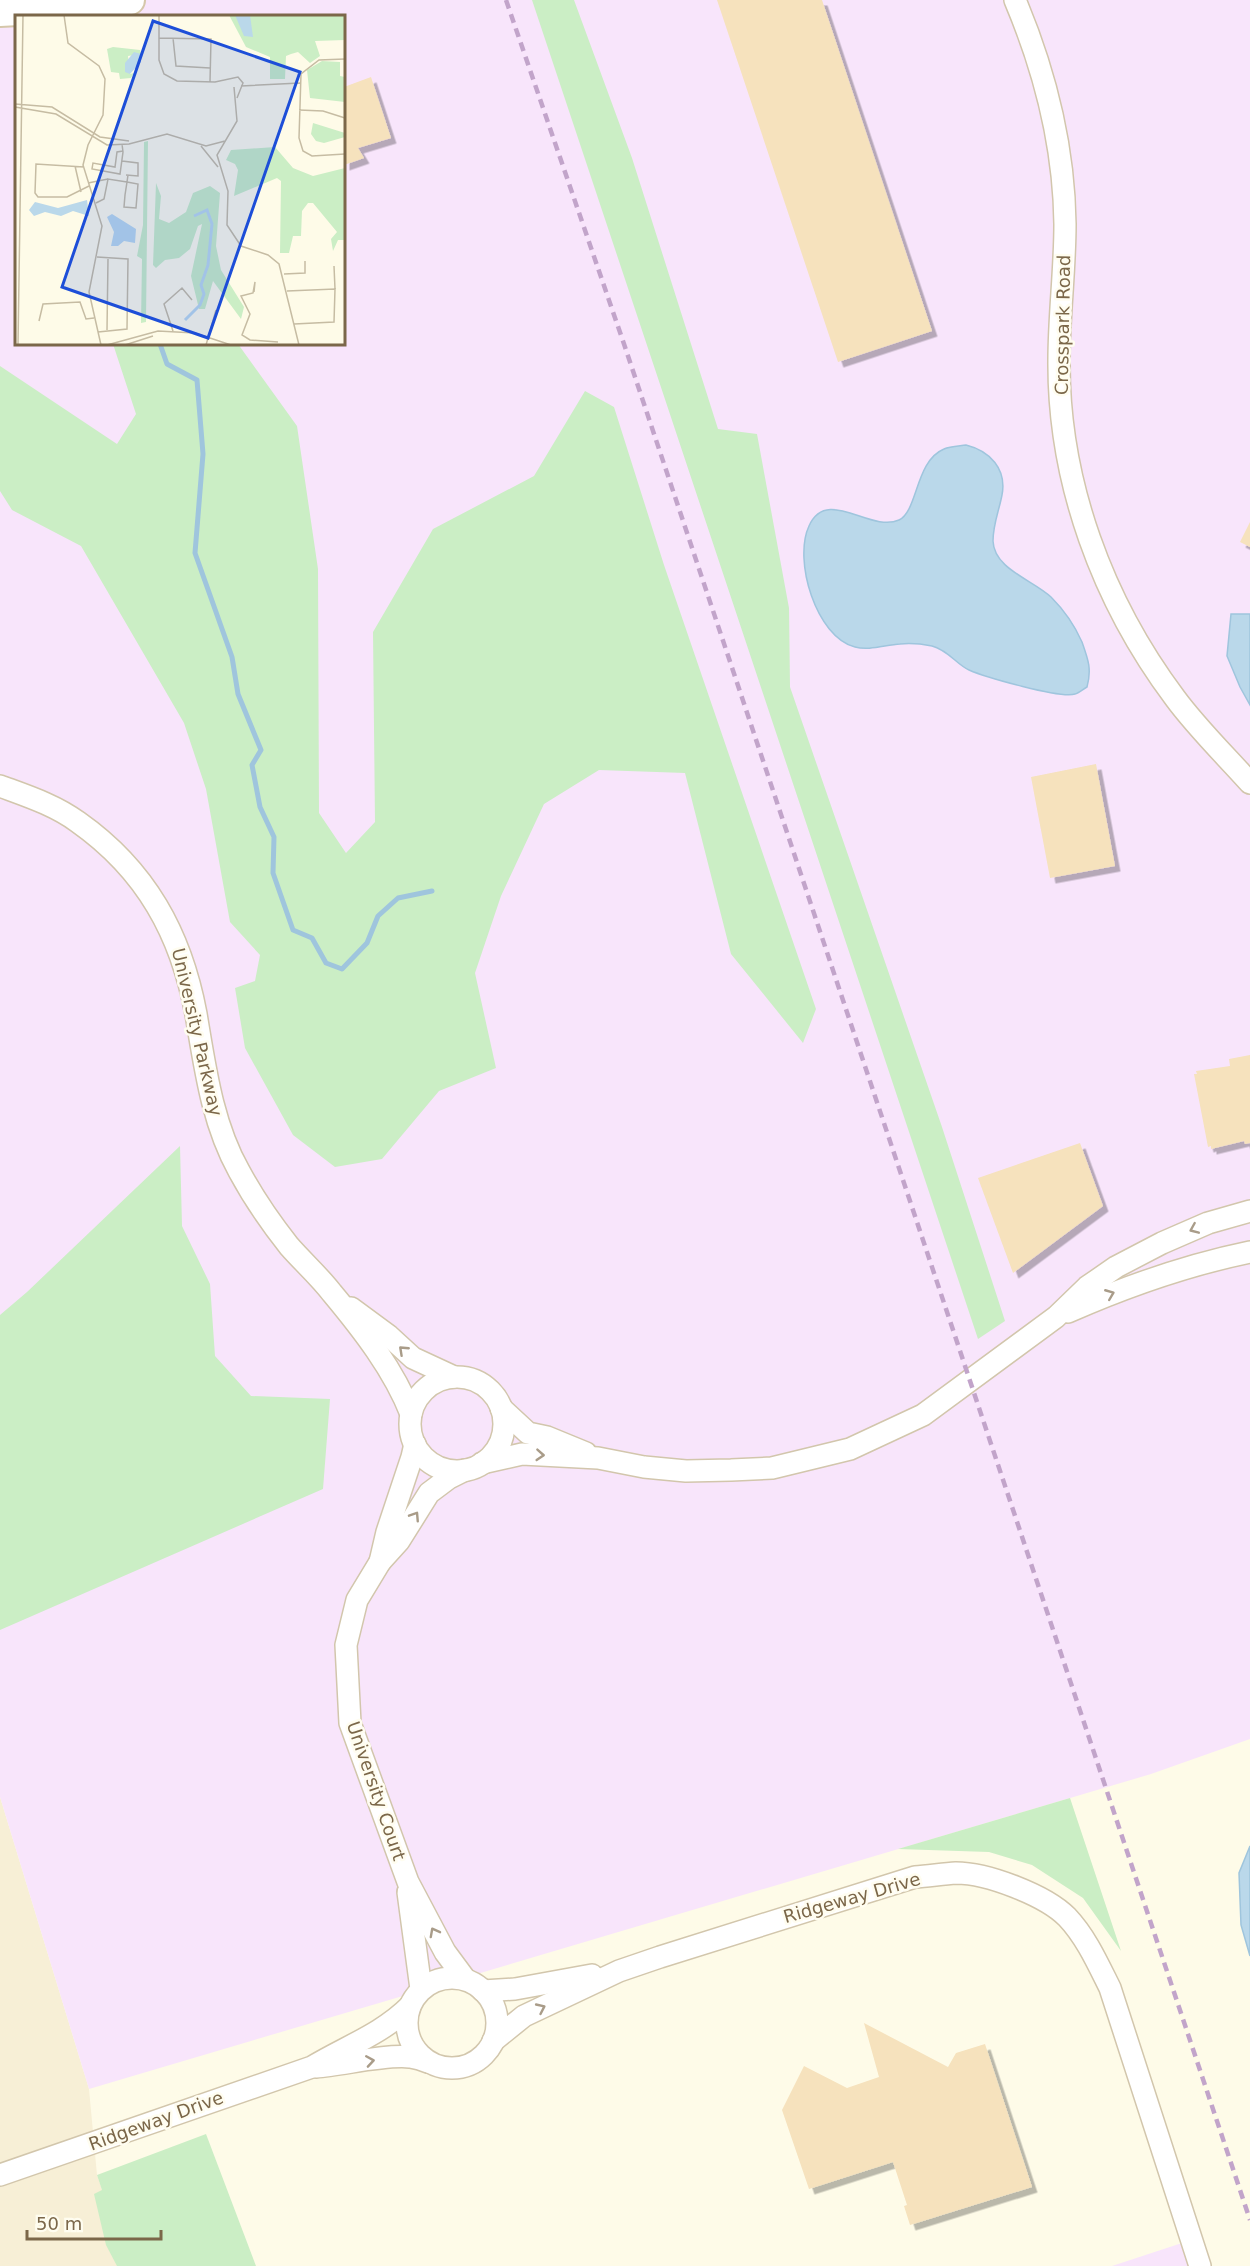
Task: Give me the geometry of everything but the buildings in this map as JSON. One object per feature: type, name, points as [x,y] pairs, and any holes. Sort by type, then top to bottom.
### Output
[{"type":"main road","points":[[0,12],[57,9],[130,0]]},
{"type":"street","name":"Crosspark Road","points":[[1015,0],[1030,35],[1046,86],[1057,138],[1064,191],[1065,227],[1059,361],[1062,412],[1069,462],[1085,525],[1102,574],[1142,652],[1176,700],[1250,783]]},
{"type":"street","name":"University Parkway","points":[[0,786],[36,799],[77,820],[111,848],[158,905],[175,939],[187,974],[208,1085],[223,1136],[237,1168],[260,1208],[332,1293],[394,1376],[411,1414]]},
{"type":"street","points":[[474,1466],[492,1456],[500,1443],[504,1428],[501,1408],[497,1399],[486,1387],[472,1380],[454,1377],[441,1380],[417,1399],[411,1414],[410,1429],[423,1457],[436,1466],[450,1470],[474,1466],[522,1454],[598,1458],[644,1467],[687,1471],[772,1468],[850,1449],[923,1415],[1056,1317],[1087,1287],[1116,1267],[1208,1223],[1250,1211]]},
{"type":"street","points":[[1056,1317],[1143,1281],[1222,1257],[1250,1252]]},
{"type":"street","name":"University Parkway","points":[[332,1293],[389,1336],[413,1358],[454,1377]]},
{"type":"street","points":[[501,1408],[528,1433],[547,1437],[598,1458]]},
{"type":"street","name":"University Court","points":[[380,1562],[387,1532],[415,1444]]},
{"type":"street","name":"University Court","points":[[465,1979],[445,1952],[408,1882],[350,1724],[346,1645],[357,1600],[380,1562],[399,1541],[429,1493],[449,1478],[474,1466]]},
{"type":"street","name":"Ridgeway Drive","points":[[493,2041],[524,2016],[619,1971],[915,1877],[958,1873],[993,1879],[1034,1895],[1066,1916],[1091,1949],[1110,1988],[1200,2266]]},
{"type":"street","name":"University Court","points":[[408,1882],[415,1998]]},
{"type":"street","name":"Ridgeway Drive","points":[[483,1991],[506,1990],[619,1971]]},
{"type":"street","points":[[450,1978],[465,1979],[483,1991],[490,1998],[496,2013],[497,2028],[493,2041],[484,2055],[472,2064],[459,2068],[444,2068],[428,2062],[419,2055],[411,2044],[406,2030],[406,2016],[415,1998],[434,1981],[450,1978]]},
{"type":"street","name":"Ridgeway Drive","points":[[0,2175],[312,2067],[394,2021],[415,1998]]},
{"type":"street","name":"Ridgeway Drive","points":[[312,2067],[341,2066],[392,2057],[410,2057],[428,2062]]},
{"type":"shaded area","points":[[0,0],[1250,0],[1250,1739],[1151,1774],[89,2089],[0,1797]]},
{"type":"shaded area","points":[[0,1797],[89,2089],[97,2175],[129,2266],[0,2266]]},
{"type":"shaded area","points":[[1182,2243],[1189,2266],[1112,2266]]},
{"type":"green space","points":[[532,0],[574,0],[632,158],[718,429],[757,434],[789,608],[790,687],[942,1127],[1005,1321],[978,1339]]},
{"type":"green space","points":[[113,345],[239,345],[297,426],[318,569],[319,813],[346,853],[375,822],[373,632],[433,529],[534,476],[585,391],[614,407],[664,565],[816,1009],[803,1043],[731,954],[685,773],[599,770],[544,804],[501,896],[475,973],[496,1068],[439,1091],[382,1159],[335,1167],[293,1135],[245,1048],[235,988],[255,981],[260,955],[230,922],[206,789],[184,723],[81,546],[12,510],[0,491],[0,366],[117,444],[136,414]]},
{"type":"green space","points":[[180,1146],[182,1226],[210,1284],[215,1356],[251,1396],[330,1399],[323,1489],[0,1630],[0,1315]]},
{"type":"green space","points":[[1070,1798],[1121,1951],[1083,1898],[1032,1865],[989,1852],[898,1849]]},
{"type":"green space","points":[[206,2134],[256,2266],[117,2266],[106,2245],[94,2194],[102,2190],[97,2175]]},
{"type":"water","points":[[966,445],[989,457],[999,469],[1002,477],[1002,495],[993,541],[995,551],[1007,567],[1043,591],[1061,607],[1082,642],[1088,659],[1089,675],[1087,687],[1076,693],[1067,695],[1040,690],[978,673],[969,670],[932,646],[907,644],[871,648],[855,647],[841,640],[829,629],[811,595],[806,577],[805,541],[809,526],[817,515],[827,510],[838,510],[875,521],[899,520],[910,507],[922,474],[935,455],[946,448]]},
{"type":"water","points":[[1231,614],[1250,614],[1250,705],[1227,656]]},
{"type":"water","points":[[1250,1846],[1250,1956],[1241,1925],[1239,1873]]},
{"type":"waterway","points":[[160,345],[167,364],[197,380],[203,454],[195,553],[232,657],[238,694],[261,750],[252,765],[260,807],[274,837],[273,873],[293,930],[312,938],[326,963],[342,969],[367,943],[378,916],[398,898],[432,891]]},
{"type":"railway","points":[[506,0],[624,344],[1250,2220]]}]
